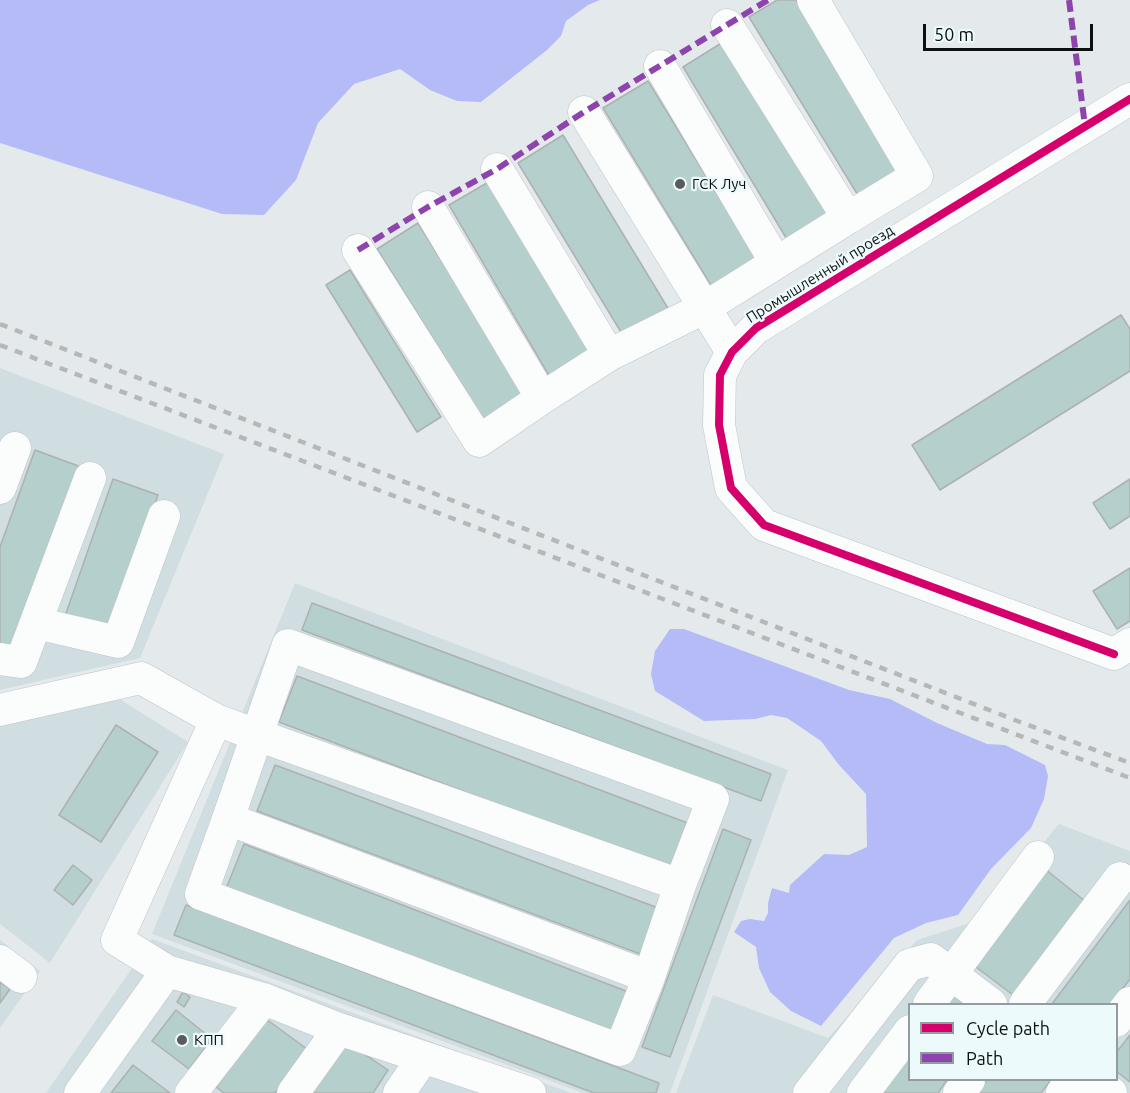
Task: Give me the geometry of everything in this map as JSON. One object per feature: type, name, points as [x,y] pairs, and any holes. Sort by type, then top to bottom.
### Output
[{"type":"street","points":[[358,250],[479,441],[609,356],[704,308],[917,176],[813,0]]},
{"type":"street","points":[[727,25],[848,218]]},
{"type":"street","points":[[660,66],[776,263]]},
{"type":"street","name":"Промышленный проезд","points":[[1122,649],[764,525],[731,488],[719,425],[720,375],[732,352],[756,328],[1130,99]]},
{"type":"street","points":[[584,112],[732,352]]},
{"type":"street","points":[[497,169],[609,356]]},
{"type":"street","points":[[428,207],[542,398]]},
{"type":"street","points":[[0,488],[15,448]]},
{"type":"street","points":[[0,659],[21,662],[90,478]]},
{"type":"street","points":[[36,623],[118,642],[164,516]]},
{"type":"street","points":[[288,645],[713,799],[680,885],[649,977],[620,1050],[201,894],[257,735],[288,645]]},
{"type":"street","points":[[0,710],[141,678],[216,720],[680,885]]},
{"type":"street","points":[[216,720],[117,940],[167,971],[264,999],[339,1029],[423,1058],[488,1086],[530,1093]]},
{"type":"street","points":[[228,819],[649,977]]},
{"type":"street","points":[[930,1003],[1038,856]]},
{"type":"street","points":[[1026,1003],[1120,878]]},
{"type":"street","points":[[809,1093],[909,965],[932,959],[988,1003]]},
{"type":"street","points":[[80,1093],[167,971]]},
{"type":"street","points":[[193,1092],[264,999]]},
{"type":"street","points":[[1118,1018],[1130,1003]]},
{"type":"street","points":[[293,1093],[339,1029]]},
{"type":"street","points":[[863,1093],[908,1031]]},
{"type":"street","points":[[399,1093],[423,1058]]},
{"type":"street","points":[[959,1093],[968,1081]]},
{"type":"street","points":[[1062,1093],[1071,1081]]},
{"type":"street","points":[[1093,1081],[1110,1093]]},
{"type":"shaded area","points":[[0,368],[224,454],[140,658],[0,690]]},
{"type":"shaded area","points":[[295,583],[788,770],[670,1093],[583,1093],[152,934]]},
{"type":"shaded area","points":[[110,693],[188,742],[50,963],[0,924],[0,719]]},
{"type":"shaded area","points":[[1059,824],[1130,851],[1130,1093],[676,1093],[713,995],[828,1038],[917,940],[979,920]]},
{"type":"shaded area","points":[[152,939],[571,1093],[46,1093]]},
{"type":"shaded area","points":[[0,940],[40,971],[0,1028]]},
{"type":"water","points":[[0,0],[600,0],[588,5],[566,21],[561,36],[547,50],[481,102],[457,101],[430,90],[400,69],[354,84],[318,123],[296,180],[264,215],[222,214],[0,143]]},
{"type":"water","points":[[670,629],[684,629],[849,690],[890,699],[937,723],[987,744],[1005,745],[1045,765],[1048,776],[1044,799],[1031,828],[991,869],[958,915],[926,923],[894,938],[821,1026],[791,1011],[770,992],[759,968],[756,947],[734,932],[741,921],[750,919],[764,921],[768,913],[772,888],[789,893],[790,885],[824,854],[849,855],[867,847],[866,794],[839,765],[821,741],[787,718],[771,715],[755,719],[704,721],[655,691],[651,674],[655,651]]},
{"type":"building","points":[[777,0],[796,0],[901,171],[859,197],[749,17]]},
{"type":"building","points":[[723,42],[829,217],[788,241],[683,67]]},
{"type":"building","name":"ГСК Луч","points":[[648,81],[757,259],[712,287],[603,108]]},
{"type":"building","points":[[563,135],[669,310],[624,337],[518,163]]},
{"type":"building","points":[[492,180],[598,358],[554,384],[449,205]]},
{"type":"building","points":[[418,223],[528,399],[487,425],[377,249]]},
{"type":"building","points":[[350,270],[441,417],[417,432],[326,285]]},
{"type":"building","points":[[1121,315],[1130,329],[1130,371],[940,490],[912,445]]},
{"type":"building","points":[[35,450],[81,467],[10,651],[0,647],[0,547]]},
{"type":"building","points":[[113,479],[158,495],[111,632],[65,616]]},
{"type":"building","points":[[1130,479],[1130,516],[1110,529],[1093,503]]},
{"type":"building","points":[[1130,568],[1130,621],[1117,629],[1093,591]]},
{"type":"building","points":[[312,603],[771,774],[761,801],[302,630]]},
{"type":"building","points":[[297,676],[693,825],[676,871],[279,722]]},
{"type":"building","points":[[116,725],[158,752],[101,842],[59,815]]},
{"type":"building","points":[[275,765],[661,909],[643,955],[257,811]]},
{"type":"building","points":[[723,829],[751,840],[670,1057],[642,1047]]},
{"type":"building","points":[[244,844],[631,993],[614,1037],[226,889]]},
{"type":"building","points":[[73,865],[92,880],[73,905],[54,890]]},
{"type":"building","points":[[1045,869],[1085,901],[1013,995],[972,964]]},
{"type":"building","points":[[1130,900],[1130,979],[1112,1003],[1053,1003]]},
{"type":"building","points":[[186,905],[659,1083],[656,1093],[594,1093],[174,935]]},
{"type":"building","points":[[0,982],[10,989],[0,1003]]},
{"type":"building","points":[[943,988],[965,1003],[933,1003]]},
{"type":"building","points":[[183,992],[190,997],[184,1007],[177,1002]]},
{"type":"building","name":"КПП","points":[[176,1010],[212,1039],[189,1069],[152,1041]]},
{"type":"building","points":[[266,1019],[307,1049],[275,1093],[224,1093],[216,1087]]},
{"type":"building","points":[[1130,1035],[1130,1082],[1118,1073],[1118,1050]]},
{"type":"building","points":[[908,1039],[908,1081],[946,1081],[938,1093],[869,1093]]},
{"type":"building","points":[[346,1042],[388,1070],[373,1093],[311,1093]]},
{"type":"building","points":[[133,1065],[170,1093],[111,1093]]},
{"type":"building","points":[[986,1081],[1050,1081],[1041,1093],[976,1093]]},
{"type":"railway","points":[[0,324],[1130,763]]},
{"type":"railway","points":[[0,345],[1130,778]]},
{"type":"marked path","points":[[358,250],[428,207],[497,169],[584,112],[768,0]]},
{"type":"marked path","points":[[1069,0],[1085,126]]},
{"type":"cycle path","points":[[1114,654],[764,525],[731,488],[719,425],[720,375],[732,352],[756,328],[1130,99]]},
{"type":"place","name":"ГСК Луч","points":[[680,184]]},
{"type":"place","name":"КПП","points":[[182,1040]]}]
